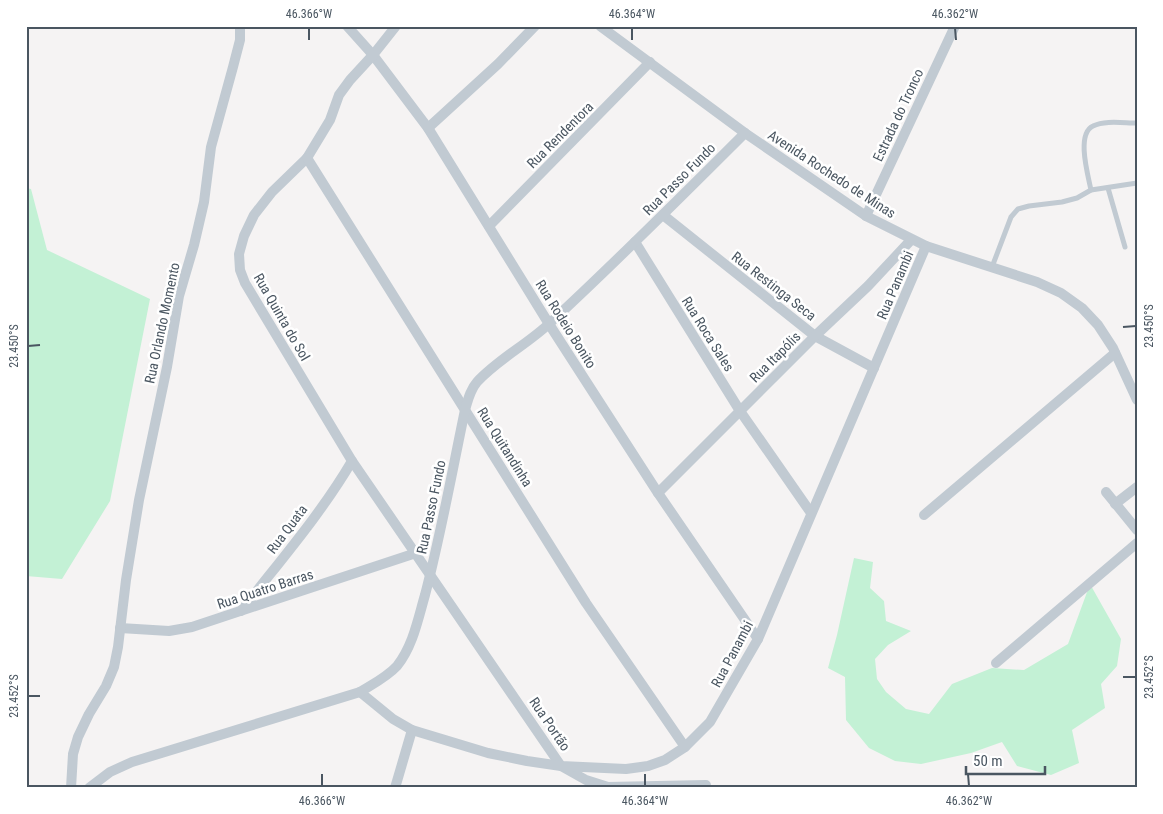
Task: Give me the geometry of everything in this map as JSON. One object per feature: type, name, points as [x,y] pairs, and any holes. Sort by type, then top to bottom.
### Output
[{"type":"street","name":"Rua Orlando Momento","points":[[70,788],[73,754],[78,736],[106,686],[114,667],[139,500],[179,296],[204,202],[211,147],[240,40],[240,26]]},
{"type":"street","name":"Rua Rodeio Bonito","points":[[347,26],[373,55],[428,128],[658,493],[758,639]]},
{"type":"street","name":"Rua Quinta do Sol","points":[[396,26],[339,95],[330,120],[307,158],[272,192],[254,215],[244,236],[239,254],[240,270],[254,298],[352,461],[430,575]]},
{"type":"street","points":[[428,128],[498,64],[534,26]]},
{"type":"street","name":"Avenida Rochedo de Minas","points":[[600,26],[745,133],[866,216],[926,246],[1037,282],[1061,293],[1082,308],[1098,325],[1115,353],[1137,400]]},
{"type":"street","name":"Estrada do Tronco","points":[[866,216],[955,26]]},
{"type":"street","name":"Rua Rendentora","points":[[489,226],[650,62]]},
{"type":"street","name":"Rua Passo Fundo","points":[[89,788],[110,772],[132,762],[360,692],[386,676],[398,665],[409,647],[430,575],[465,410],[469,396],[476,384],[550,324],[745,133]]},
{"type":"street","name":"Rua Quitandinha","points":[[307,158],[586,603],[685,747]]},
{"type":"street","name":"Rua Restinga Seca","points":[[663,215],[815,336],[874,368]]},
{"type":"street","name":"Rua Itapólis","points":[[658,493],[815,336],[868,286],[911,240]]},
{"type":"street","name":"Rua Roca Sales","points":[[635,242],[740,411],[811,513]]},
{"type":"street","name":"Rua Panambi","points":[[360,692],[386,714],[412,730],[488,753],[527,761],[561,766],[626,769],[648,766],[665,760],[685,747],[710,722],[758,639],[926,246]]},
{"type":"street","points":[[924,515],[1115,353]]},
{"type":"street","name":"Rua Quata","points":[[240,611],[339,483],[352,461]]},
{"type":"street","points":[[1116,504],[1137,487]]},
{"type":"street","points":[[1106,492],[1137,530]]},
{"type":"street","points":[[996,663],[1137,543]]},
{"type":"street","name":"Rua Quatro Barras","points":[[120,628],[169,631],[192,628],[416,553]]},
{"type":"street","name":"Rua Portão","points":[[430,575],[561,766],[586,780],[608,787],[706,785]]},
{"type":"street","points":[[395,788],[412,730]]},
{"type":"lane","points":[[1091,190],[1084,140],[1088,129],[1102,123],[1137,123]]},
{"type":"lane","points":[[992,268],[1012,217],[1018,209],[1062,202],[1077,198],[1091,190],[1137,183]]},
{"type":"lane","points":[[1108,188],[1125,247]]},
{"type":"green space","points":[[26,188],[31,189],[47,250],[150,299],[110,501],[62,579],[26,576]]},
{"type":"green space","points":[[854,558],[873,562],[870,588],[884,601],[886,621],[911,631],[888,645],[875,659],[877,679],[886,692],[906,709],[929,714],[952,684],[992,668],[1024,670],[1068,644],[1090,584],[1121,639],[1117,666],[1101,684],[1105,708],[1072,730],[1079,763],[1051,775],[1017,766],[1002,742],[971,753],[921,764],[895,761],[869,748],[846,720],[845,677],[828,668]]}]
